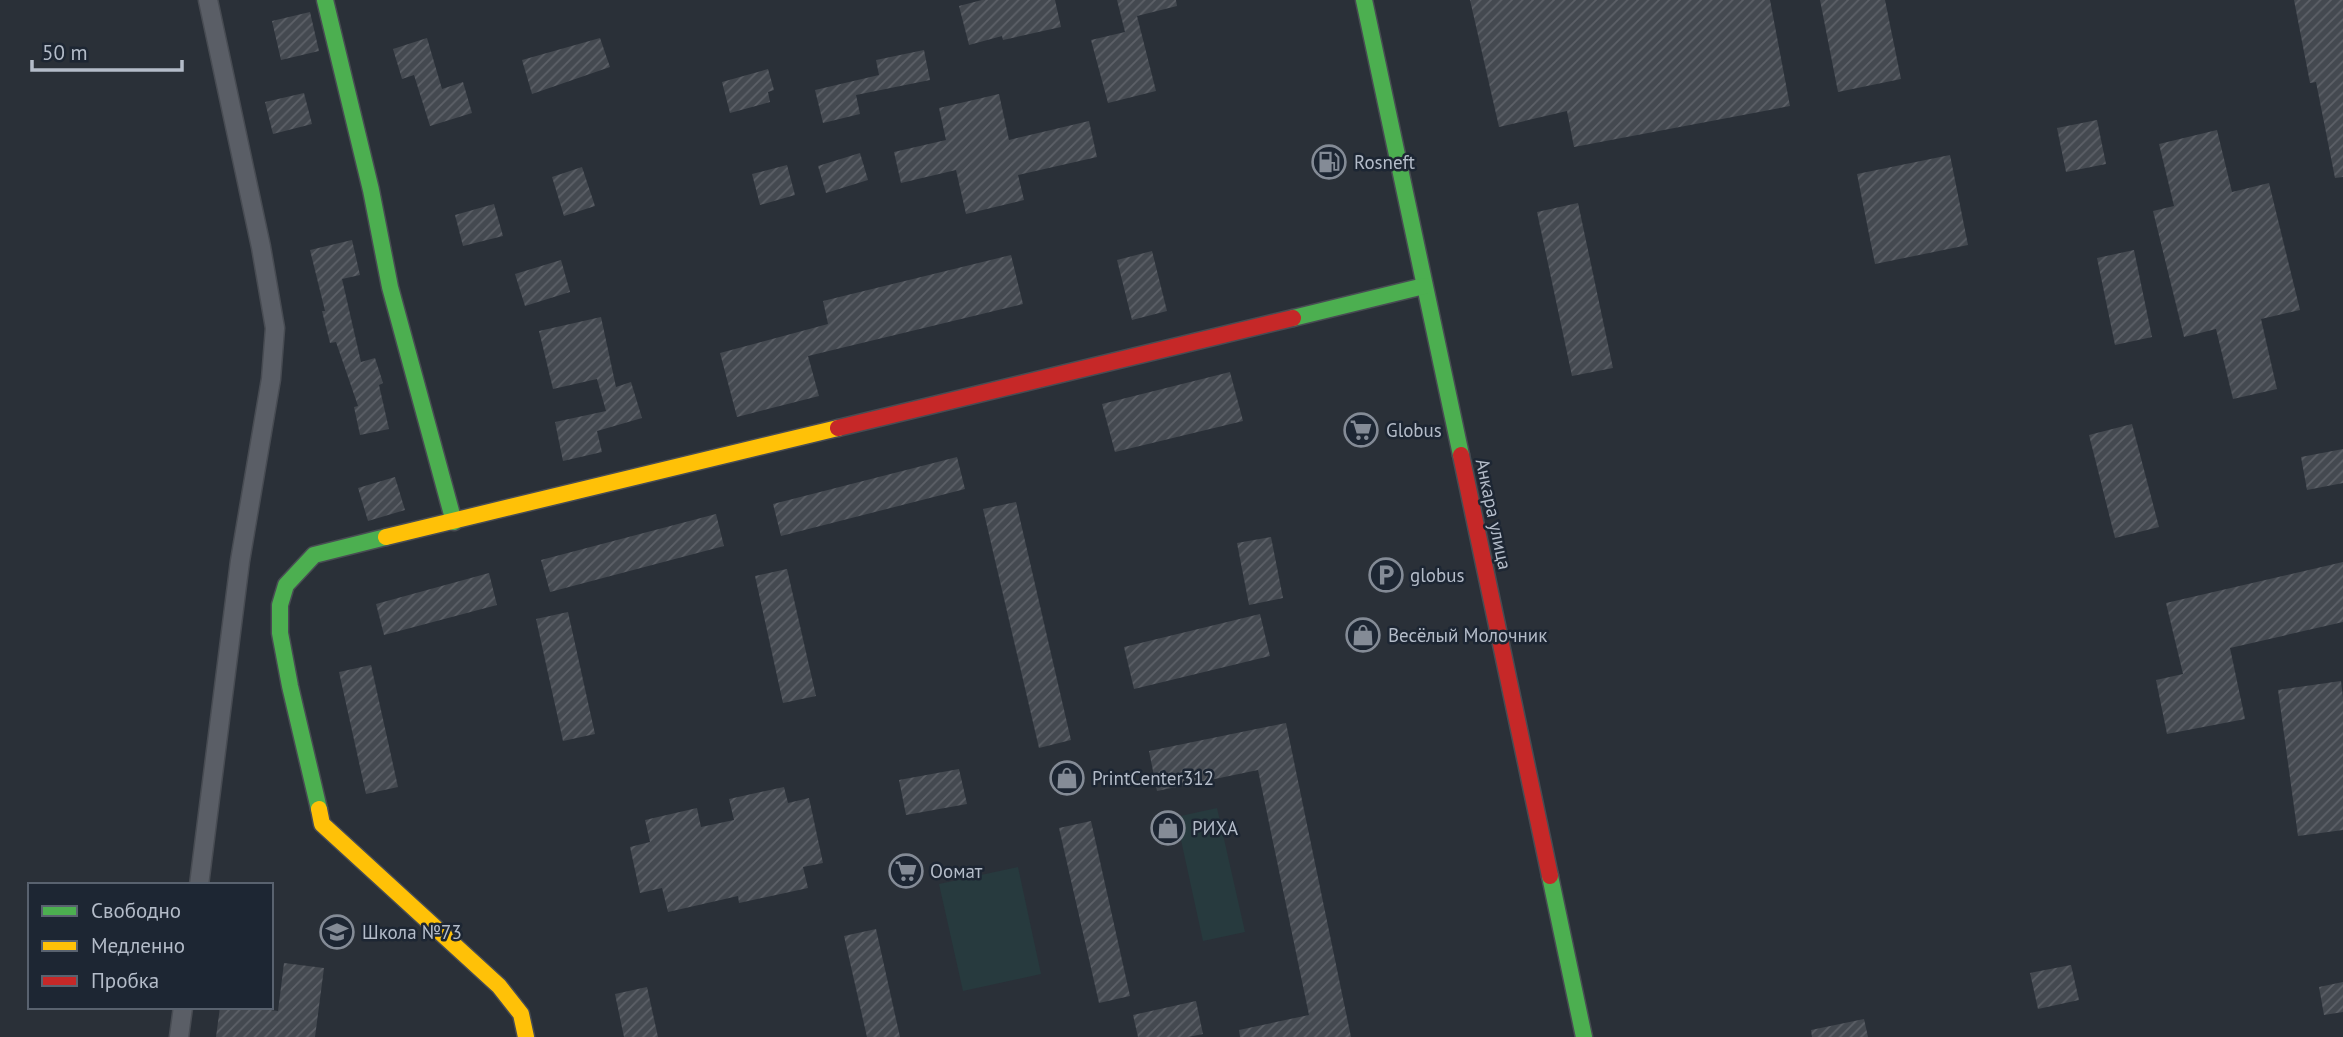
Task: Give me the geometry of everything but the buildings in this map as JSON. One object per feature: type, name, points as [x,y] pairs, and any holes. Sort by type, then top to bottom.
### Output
[{"type":"street","points":[[199,883],[240,561],[271,379],[275,328],[261,247],[208,0]]},
{"type":"street","points":[[325,0],[371,190],[390,287],[454,522]]},
{"type":"street","name":"Анкара улица","points":[[1364,0],[1584,1037]]},
{"type":"street","points":[[526,1037],[522,1014],[499,986],[322,824],[289,686],[280,633],[280,605],[286,585],[314,555],[1424,286]]},
{"type":"street","points":[[179,1037],[183,1009]]},
{"type":"green space","points":[[1217,808],[1245,932],[1203,941],[1176,817]]},
{"type":"green space","points":[[1018,867],[1041,974],[963,991],[939,884]]},
{"type":"traffic: fast","points":[[325,0],[371,190],[390,287],[454,522]]},
{"type":"traffic: fast","points":[[1364,0],[1461,455]]},
{"type":"traffic: fast","points":[[1293,318],[1424,286]]},
{"type":"traffic: fast","points":[[319,809],[290,686],[280,633],[280,605],[286,585],[314,555],[386,537]]},
{"type":"traffic: fast","points":[[1550,876],[1584,1037]]},
{"type":"traffic: slow","points":[[386,537],[838,428]]},
{"type":"traffic: slow","points":[[319,809],[322,824],[499,986],[521,1014],[526,1037]]},
{"type":"traffic: jam","points":[[838,428],[1293,318]]},
{"type":"traffic: jam","points":[[1461,455],[1550,876]]},
{"type":"place","name":"Rosneft","points":[[1329,162]]},
{"type":"place","name":"Globus","points":[[1361,430]]},
{"type":"place","name":"globus","points":[[1386,575]]},
{"type":"place","name":"Весёлый Молочник","points":[[1363,635]]},
{"type":"place","name":"PrintCenter312","points":[[1067,778]]},
{"type":"place","name":"РИХА","points":[[1168,828]]},
{"type":"place","name":"Оомат","points":[[906,871]]},
{"type":"place","name":"Школа №73","points":[[337,932]]}]
